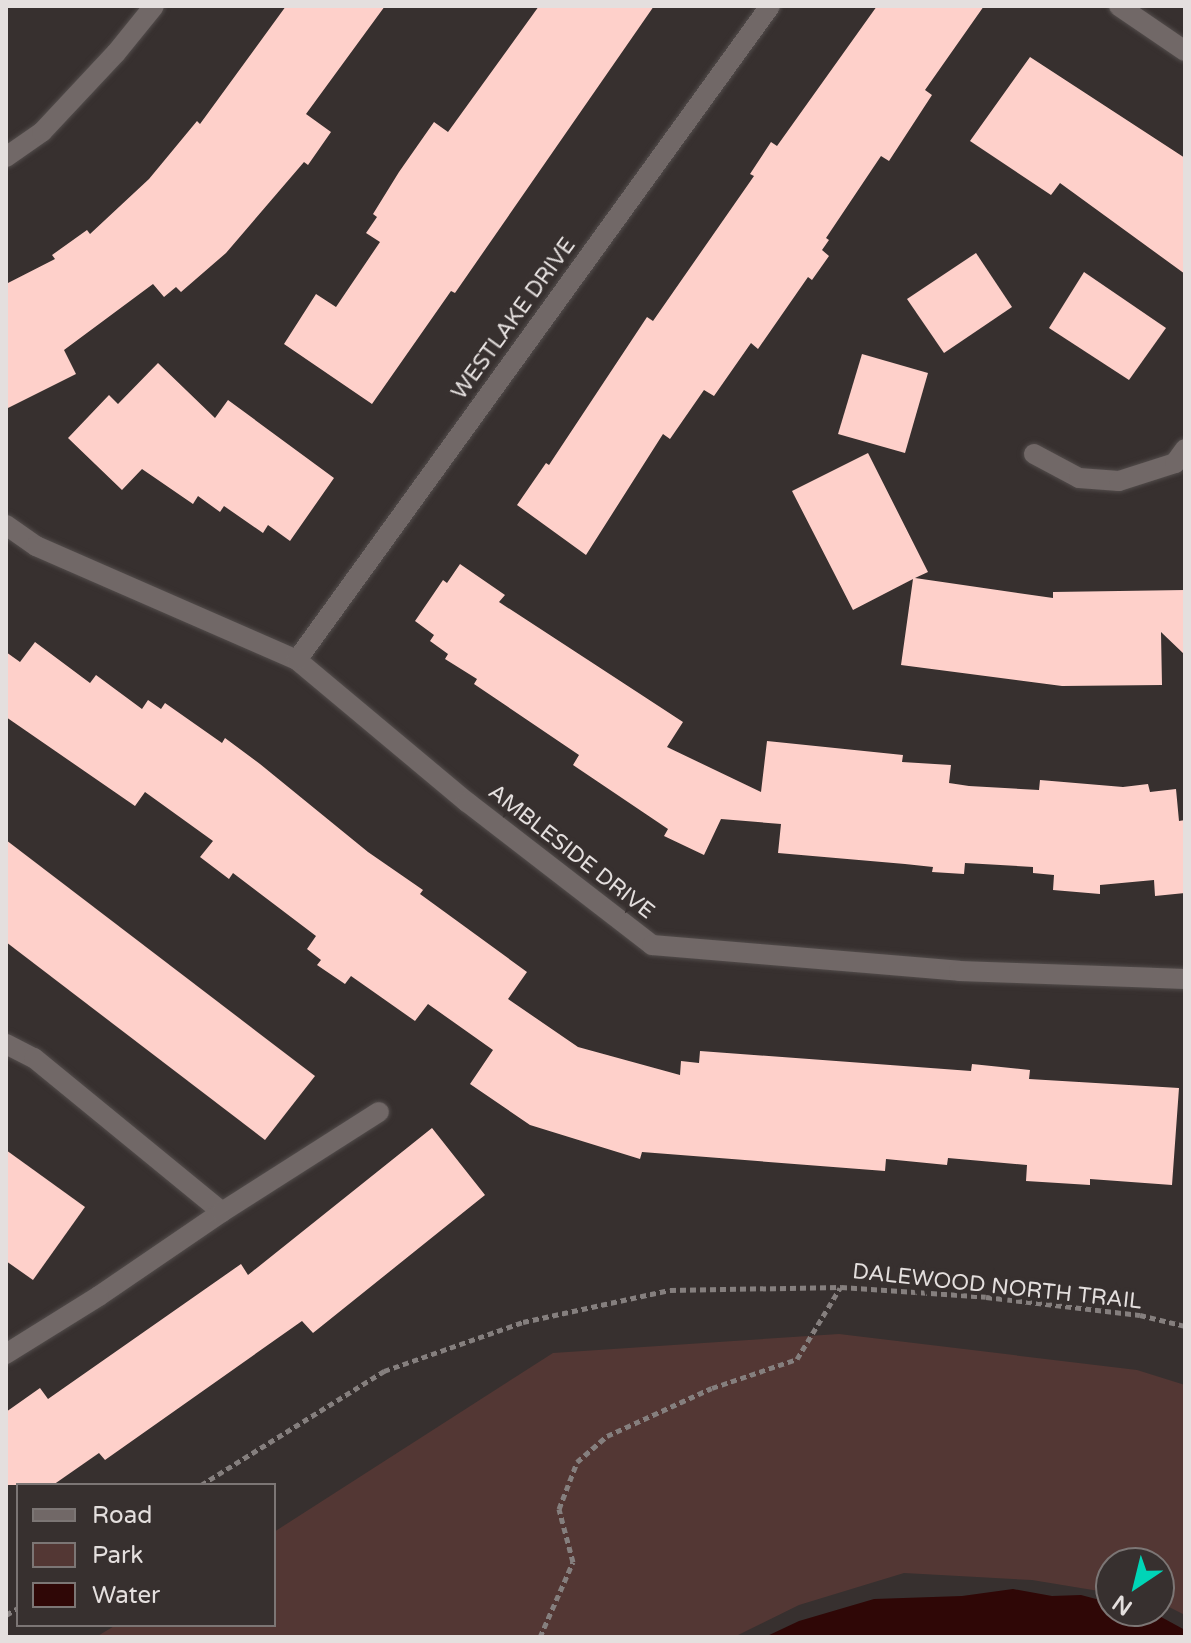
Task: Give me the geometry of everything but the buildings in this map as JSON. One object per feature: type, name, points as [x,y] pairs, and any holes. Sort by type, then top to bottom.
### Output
[{"type":"street","points":[[6,157],[42,132],[154,6]]},
{"type":"street","name":"WESTLAKE DRIVE","points":[[297,660],[770,6]]},
{"type":"street","points":[[1119,6],[1185,51]]},
{"type":"street","points":[[1034,454],[1079,478],[1119,481],[1175,463],[1185,449]]},
{"type":"street","name":"AMBLESIDE DRIVE","points":[[6,525],[36,546],[297,660],[467,802],[652,945],[959,971],[1185,979]]},
{"type":"street","points":[[6,1044],[34,1058],[222,1212]]},
{"type":"street","points":[[6,1354],[379,1112]]},
{"type":"path","name":"DALEWOOD NORTH TRAIL","points":[[540,1637],[573,1562],[559,1509],[577,1462],[607,1436],[712,1388],[797,1359],[841,1287],[1001,1299],[1140,1315],[1185,1326]]},
{"type":"path","points":[[204,1483],[384,1371],[523,1322],[670,1290],[841,1287]]},
{"type":"green space","points":[[839,1334],[1137,1370],[1185,1385],[1185,1615],[1175,1610],[1175,1547],[1095,1547],[1095,1590],[1032,1580],[904,1573],[799,1605],[734,1637],[96,1637],[113,1627],[276,1627],[276,1531],[553,1353]]},
{"type":"water","points":[[1013,1589],[1052,1596],[1081,1595],[1095,1599],[1095,1627],[1175,1627],[1175,1625],[1185,1630],[1185,1637],[765,1637],[799,1621],[874,1599],[962,1596]]}]
